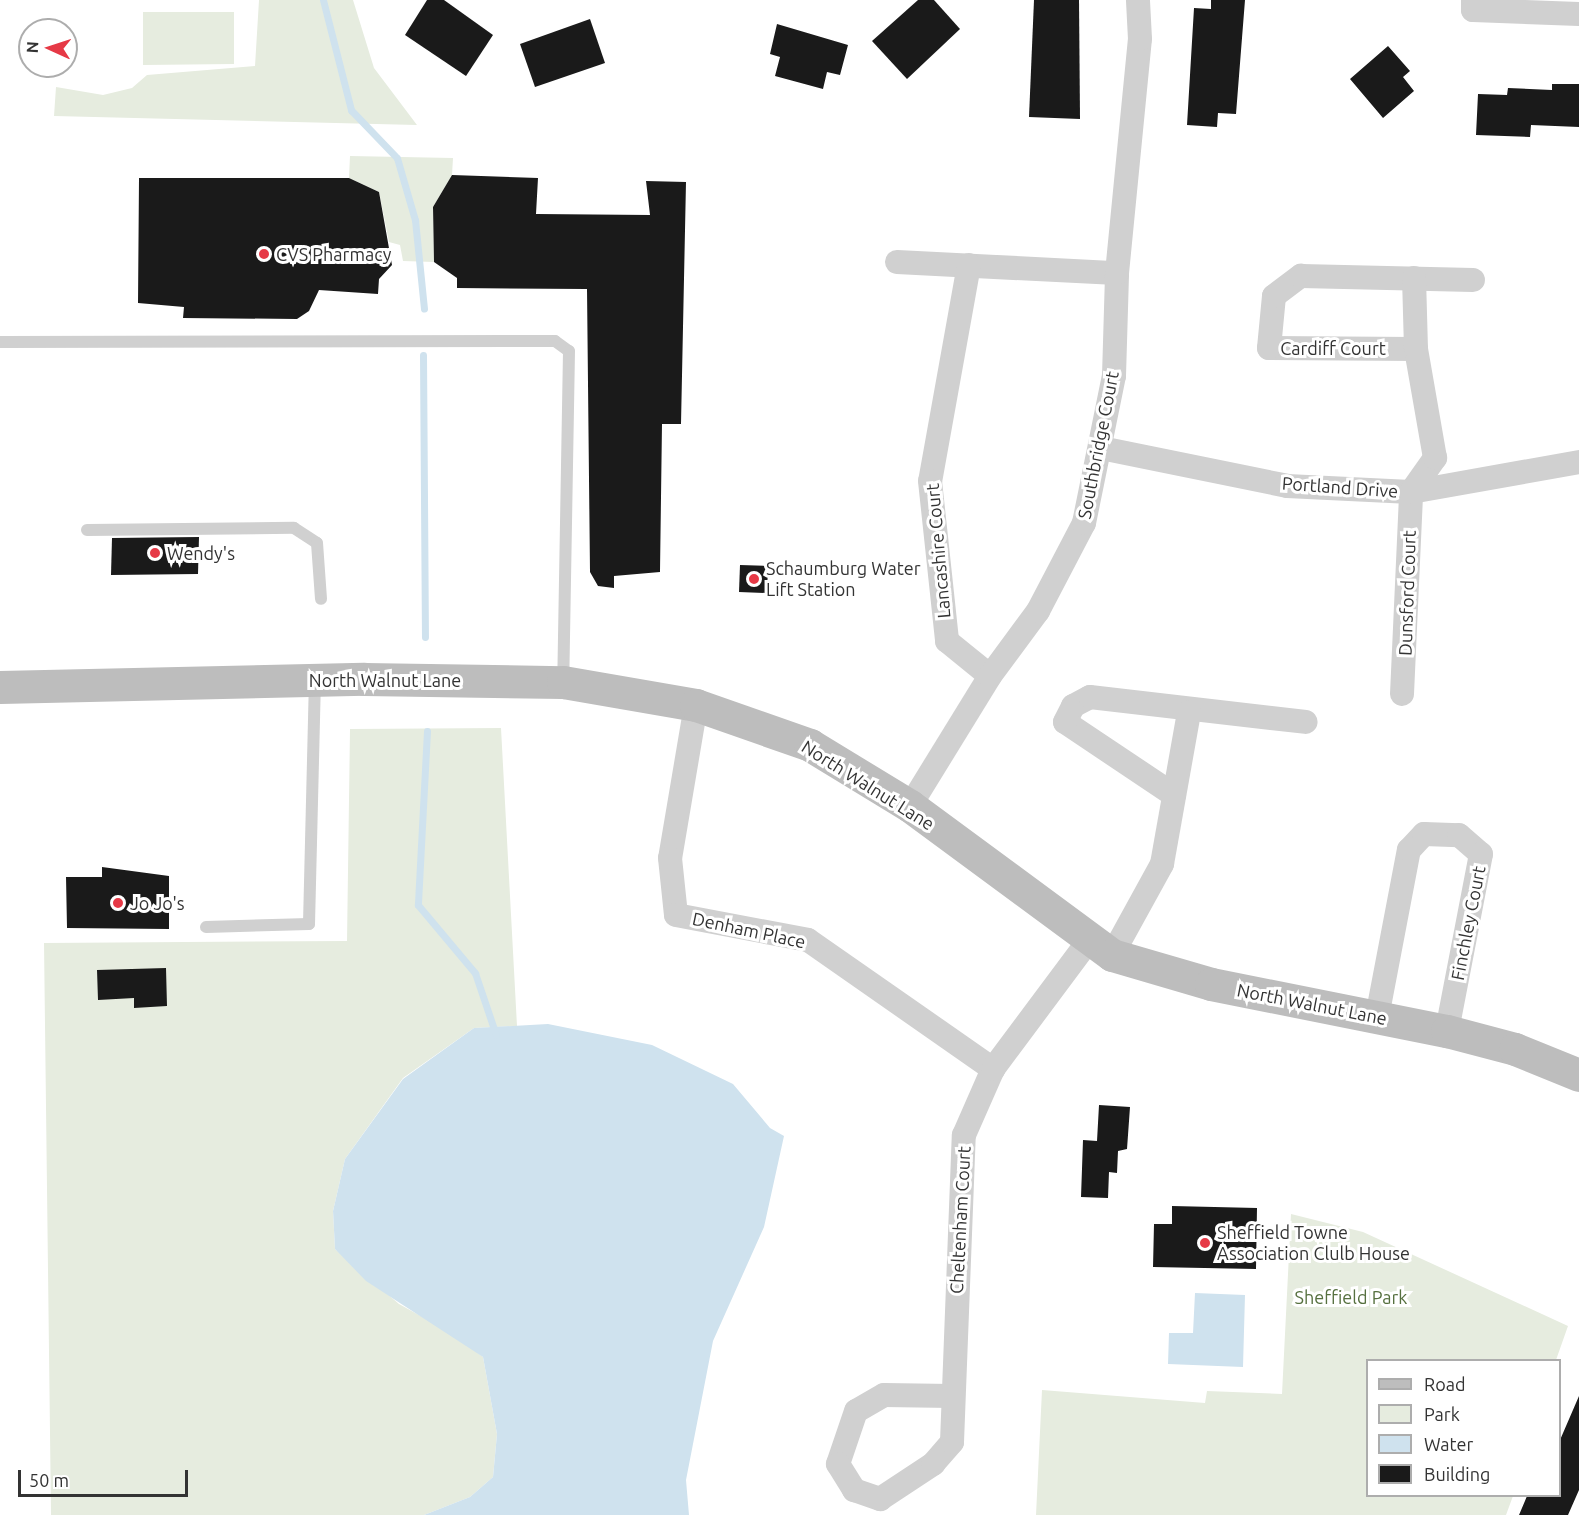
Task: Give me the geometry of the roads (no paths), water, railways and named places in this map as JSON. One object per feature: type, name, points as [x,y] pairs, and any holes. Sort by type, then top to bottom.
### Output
[{"type":"street","name":"Southbridge Court","points":[[910,806],[990,676],[1038,611],[1084,523],[1114,376],[1117,273],[1140,39],[1138,0]]},
{"type":"street","points":[[1473,5],[1579,14]]},
{"type":"street","points":[[897,262],[1117,273]]},
{"type":"street","name":"Lancashire Court","points":[[969,265],[930,481],[946,641],[990,676]]},
{"type":"street","name":"Cardiff Court","points":[[1416,349],[1269,348],[1274,296],[1287,282],[1301,276],[1473,280]]},
{"type":"street","points":[[1411,492],[1434,458],[1416,349],[1414,278]]},
{"type":"street","name":"Portland Drive","points":[[1101,448],[1287,486],[1411,492],[1579,462]]},
{"type":"street","name":"Dunsford Court","points":[[1402,694],[1411,492]]},
{"type":"street","name":"North Walnut Lane","points":[[0,687],[315,680],[563,682],[696,705],[810,745],[910,806],[1101,947],[1211,984],[1447,1031],[1515,1049],[1579,1075]]},
{"type":"street","points":[[1174,795],[1065,722],[1073,706],[1090,697],[1189,712],[1306,722]]},
{"type":"street","name":"Denham Place","points":[[696,705],[670,858],[676,915],[808,940],[993,1070]]},
{"type":"street","name":"Cheltenham Court","points":[[952,1396],[884,1395],[856,1411],[838,1464],[854,1490],[880,1499],[933,1464],[951,1442],[964,1135],[993,1070],[1101,947],[1162,864],[1189,712]]},
{"type":"street","name":"Finchley Court","points":[[1377,1017],[1409,850],[1424,834],[1459,835],[1482,854],[1447,1031]]},
{"type":"lane","points":[[0,342],[555,341],[569,351],[563,682]]},
{"type":"lane","points":[[87,530],[294,528],[317,543],[321,599]]},
{"type":"lane","points":[[207,927],[309,924],[315,680]]},
{"type":"water","points":[[548,1024],[652,1045],[733,1084],[770,1128],[784,1136],[764,1227],[713,1341],[686,1480],[689,1515],[424,1515],[470,1497],[493,1477],[497,1434],[483,1357],[366,1281],[335,1249],[333,1211],[345,1159],[403,1079],[474,1028]]},
{"type":"water","points":[[1195,1293],[1245,1295],[1243,1367],[1168,1364],[1169,1333],[1193,1333]]},
{"type":"waterway","points":[[323,0],[351,110],[397,158],[415,220],[424,309]]},
{"type":"waterway","points":[[423,355],[425,637]]},
{"type":"waterway","points":[[427,731],[418,905],[475,973],[496,1035]]},
{"type":"place","name":"CVS Pharmacy","points":[[264,254]]},
{"type":"place","name":"Wendy's","points":[[155,553]]},
{"type":"place","name":"Schaumburg Water Lift Station","points":[[754,579]]},
{"type":"place","name":"Jo Jo's","points":[[118,903]]},
{"type":"place","name":"Sheffield Towne Association Clulb House","points":[[1205,1243]]},
{"type":"park label","name":"Sheffield Park","points":[[1351,1297]]}]
